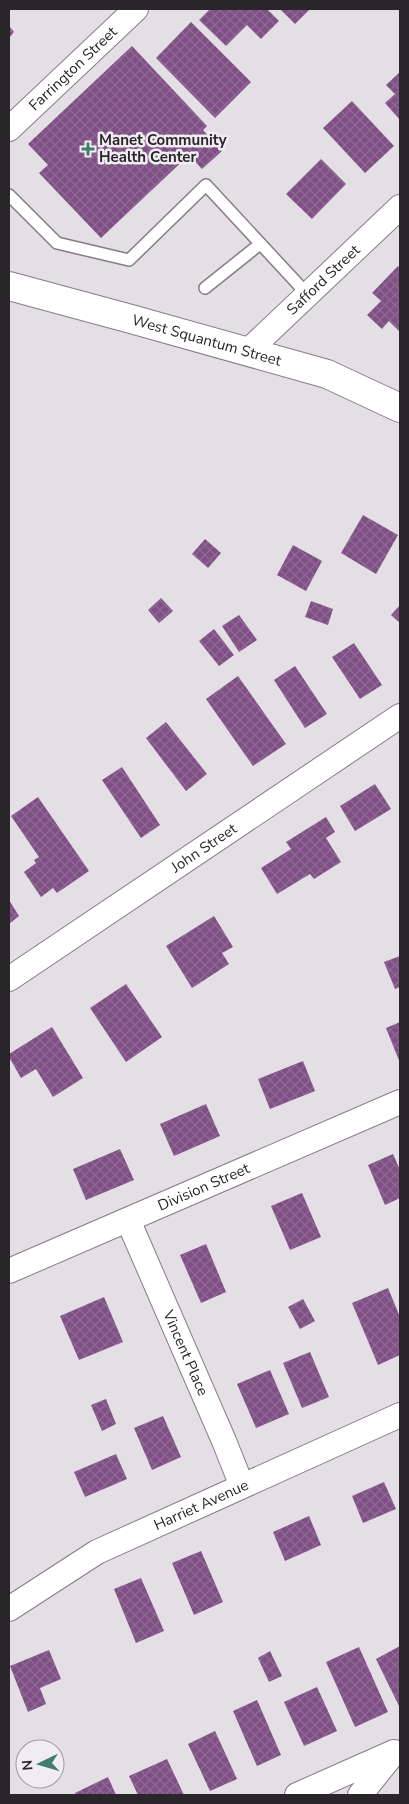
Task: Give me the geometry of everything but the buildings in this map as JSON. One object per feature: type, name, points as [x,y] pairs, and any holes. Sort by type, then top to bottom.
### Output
[{"type":"main road","name":"West Squantum Street","points":[[9,286],[327,374],[400,408]]},
{"type":"street","name":"Farrington Street","points":[[9,129],[136,9]]},
{"type":"street","name":"Safford Street","points":[[247,352],[400,208]]},
{"type":"street","name":"John Street","points":[[9,979],[400,716]]},
{"type":"street","name":"Division Street","points":[[9,1271],[400,1102]]},
{"type":"street","name":"Vincent Place","points":[[128,1220],[242,1486]]},
{"type":"street","name":"Harriet Avenue","points":[[9,1609],[98,1552],[400,1415]]},
{"type":"street","points":[[297,1795],[397,1750]]},
{"type":"street","points":[[360,1795],[397,1750]]},
{"type":"lane","points":[[9,196],[57,243],[129,260],[206,186],[308,295]]},
{"type":"lane","points":[[205,288],[260,244]]},
{"type":"place","name":"Manet Community Health Center","points":[[88,149]]}]
